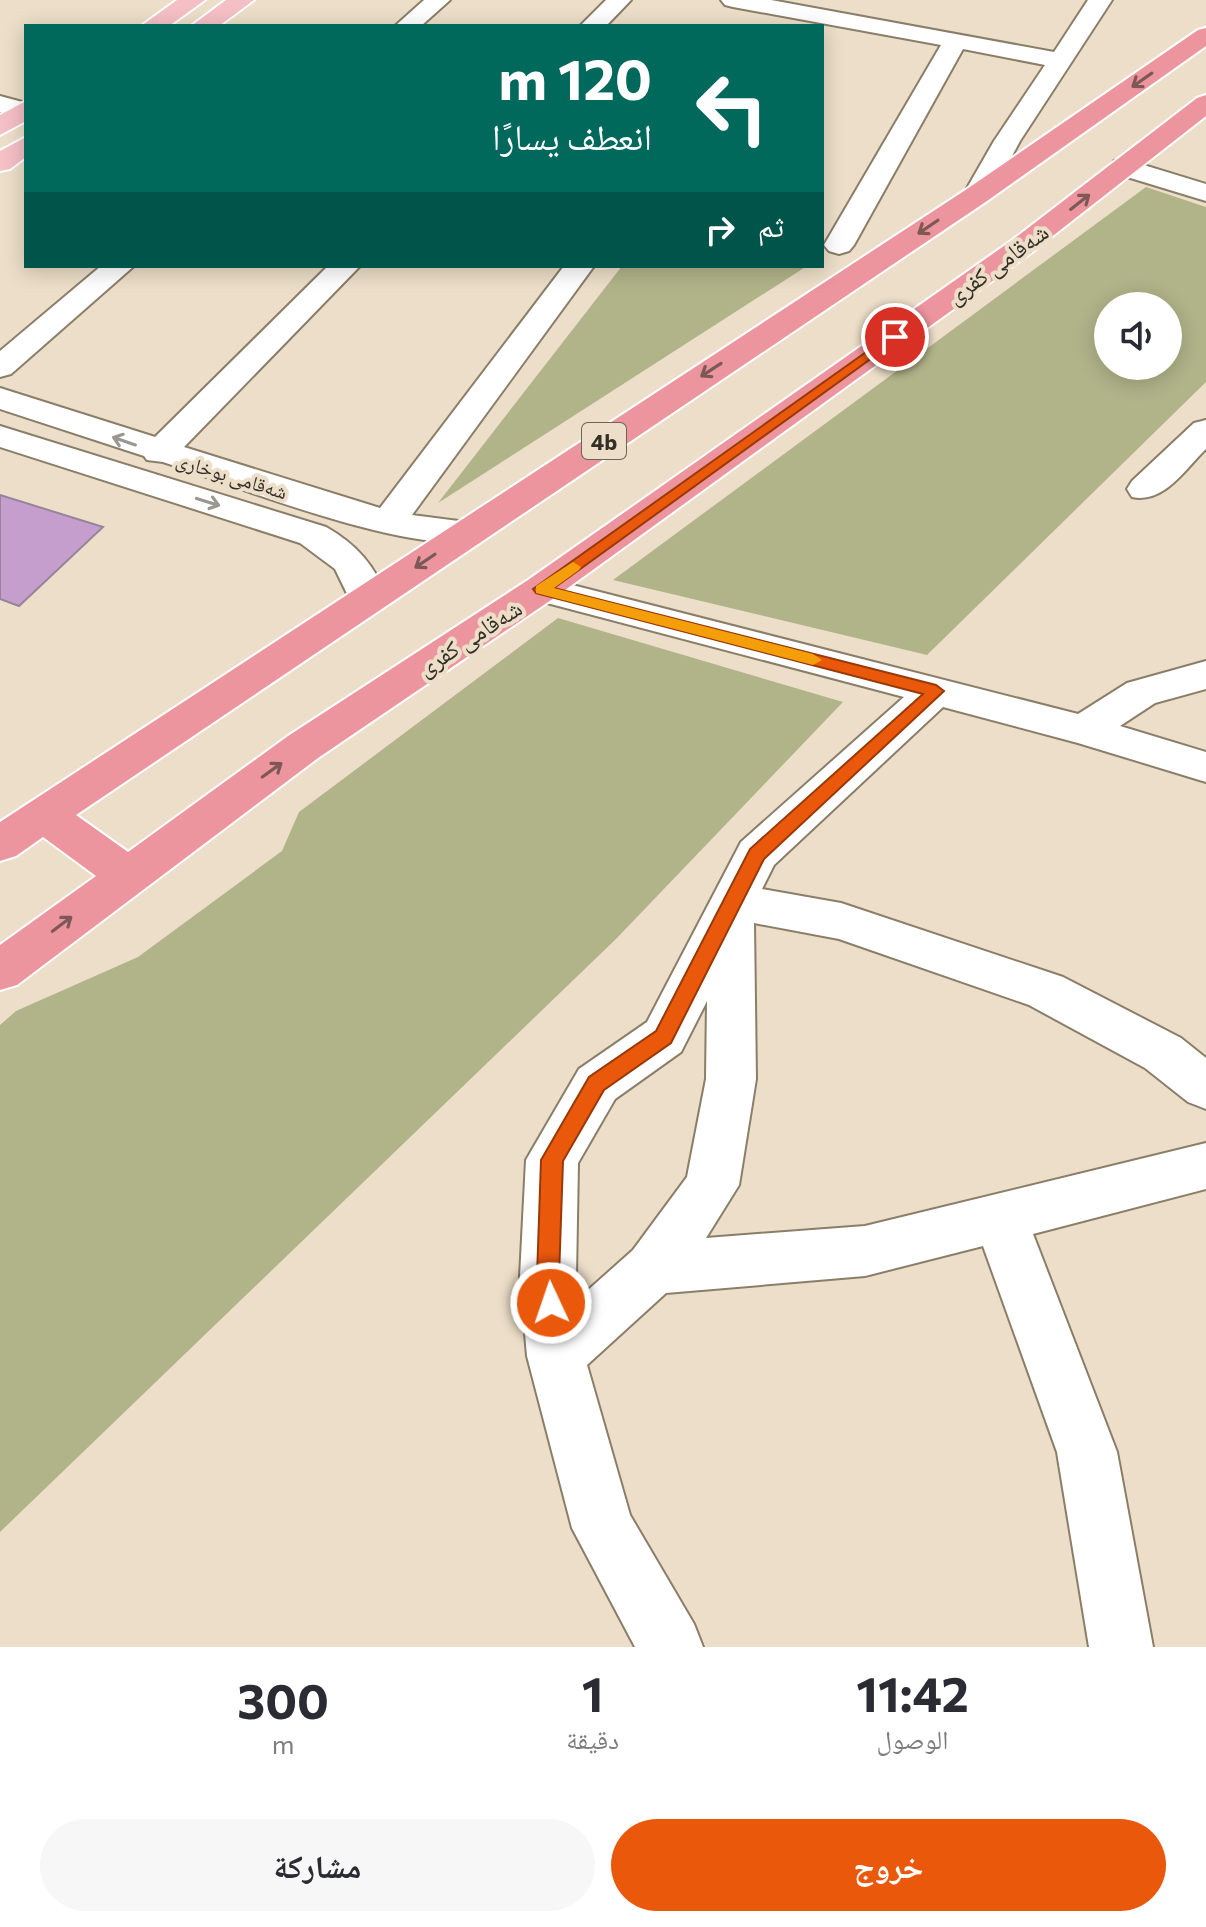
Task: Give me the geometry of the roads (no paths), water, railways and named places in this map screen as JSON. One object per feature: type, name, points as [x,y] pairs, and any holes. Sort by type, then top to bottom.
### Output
[{"type":"highway","name":"4b","points":[[0,844],[977,195],[1206,35]]},
{"type":"highway","name":"شەقامی کفری","points":[[0,971],[303,747],[541,589],[1021,247],[1206,103]]},
{"type":"highway","points":[[44,815],[127,875]]},
{"type":"main road","points":[[156,24],[193,0]]},
{"type":"main road","points":[[206,24],[242,0]]},
{"type":"main road","points":[[0,127],[24,110]]},
{"type":"main road","points":[[0,163],[24,146]]},
{"type":"street","points":[[409,24],[438,0]]},
{"type":"street","points":[[594,24],[619,0]]},
{"type":"street","points":[[733,0],[784,18],[956,41],[1060,60]]},
{"type":"street","points":[[977,195],[1007,141],[1100,0]]},
{"type":"street","points":[[881,258],[831,243],[956,41]]},
{"type":"street","points":[[0,104],[24,109]]},
{"type":"street","points":[[1124,167],[1206,193]]},
{"type":"street","points":[[0,367],[117,268]]},
{"type":"street","points":[[159,453],[343,268]]},
{"type":"street","points":[[388,522],[578,268]]},
{"type":"street","name":"شەقامی بوخاری","points":[[0,398],[159,453],[346,511],[388,522],[469,532]]},
{"type":"street","points":[[1145,489],[1206,430]]},
{"type":"street","name":"شەقامی بوخاری","points":[[0,436],[313,535],[344,554],[355,567],[368,599]]},
{"type":"street","points":[[313,535],[346,511]]},
{"type":"street","points":[[541,589],[1084,730],[1206,767]]},
{"type":"street","points":[[1084,730],[1141,693],[1206,675]]},
{"type":"street","points":[[671,1647],[603,1528],[556,1356],[548,1277],[552,1160],[597,1084],[664,1037],[757,854],[936,691]]},
{"type":"street","points":[[731,901],[841,921],[1046,991],[1163,1053],[1206,1087]]},
{"type":"street","points":[[556,1356],[653,1268],[712,1185],[731,1079],[731,901]]},
{"type":"street","points":[[653,1268],[865,1251],[1206,1166]]},
{"type":"street","points":[[1000,1217],[1087,1452],[1121,1647]]}]
